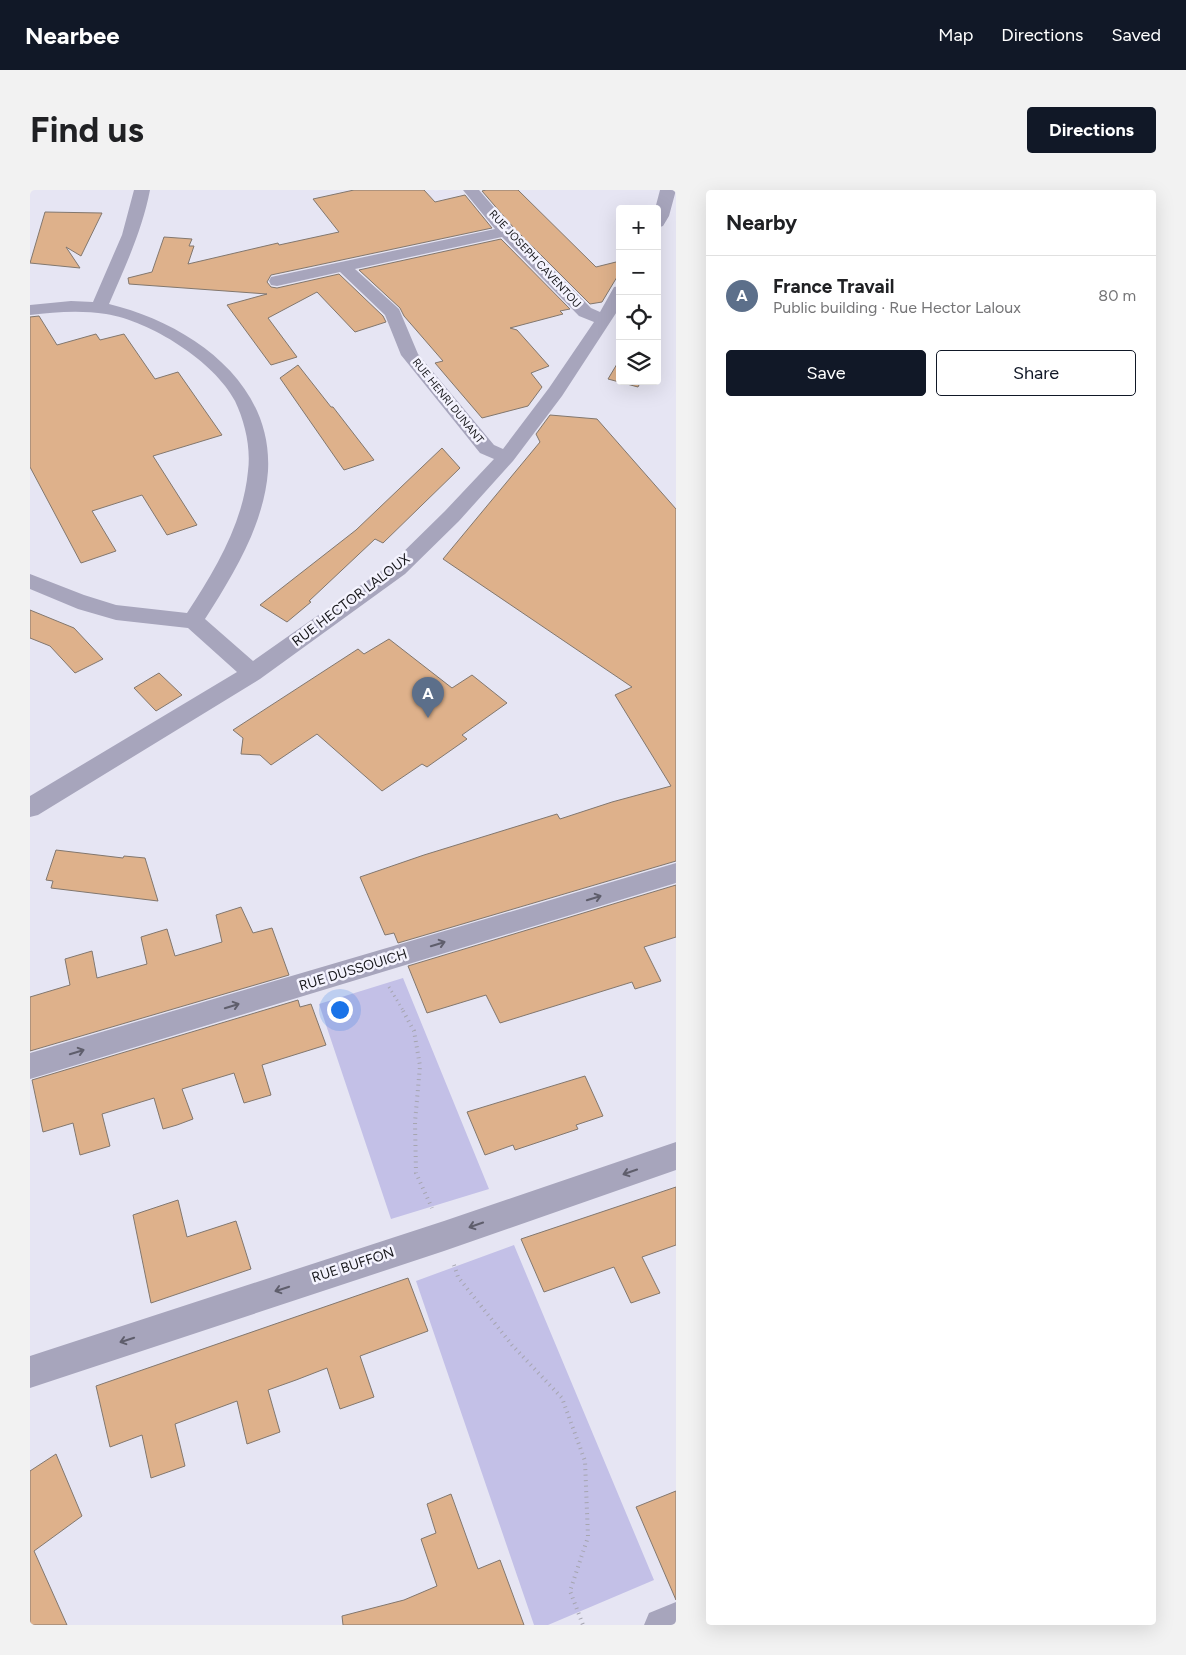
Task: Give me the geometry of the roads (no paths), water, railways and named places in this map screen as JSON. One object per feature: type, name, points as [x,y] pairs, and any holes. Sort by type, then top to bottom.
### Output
[{"type":"street","points":[[99,307],[128,242],[138,214],[142,190]]},
{"type":"street","name":"RUE JOSEPH CAVENTOU","points":[[471,190],[506,231],[585,312],[604,320]]},
{"type":"street","points":[[661,216],[668,190]]},
{"type":"street","points":[[276,281],[506,231]]},
{"type":"street","name":"RUE HENRI DUNANT","points":[[344,267],[393,313],[410,355],[487,449],[506,458]]},
{"type":"street","name":"RUE HECTOR LALOUX","points":[[30,808],[252,673],[398,569],[452,516],[506,458],[556,392],[604,320],[618,295]]},
{"type":"street","points":[[30,310],[66,306],[121,310],[142,318],[191,345],[210,358],[238,389],[255,430],[259,458],[252,510],[227,568],[193,621]]},
{"type":"street","points":[[30,581],[65,597],[107,611],[151,618],[193,621],[252,673]]},
{"type":"street","name":"RUE DUSSOUICH","points":[[30,1066],[676,873]]},
{"type":"street","name":"RUE BUFFON","points":[[30,1372],[444,1236],[676,1156]]},
{"type":"street","points":[[661,1625],[676,1619]]},
{"type":"place","name":"France Travail","points":[[428,718]]}]
